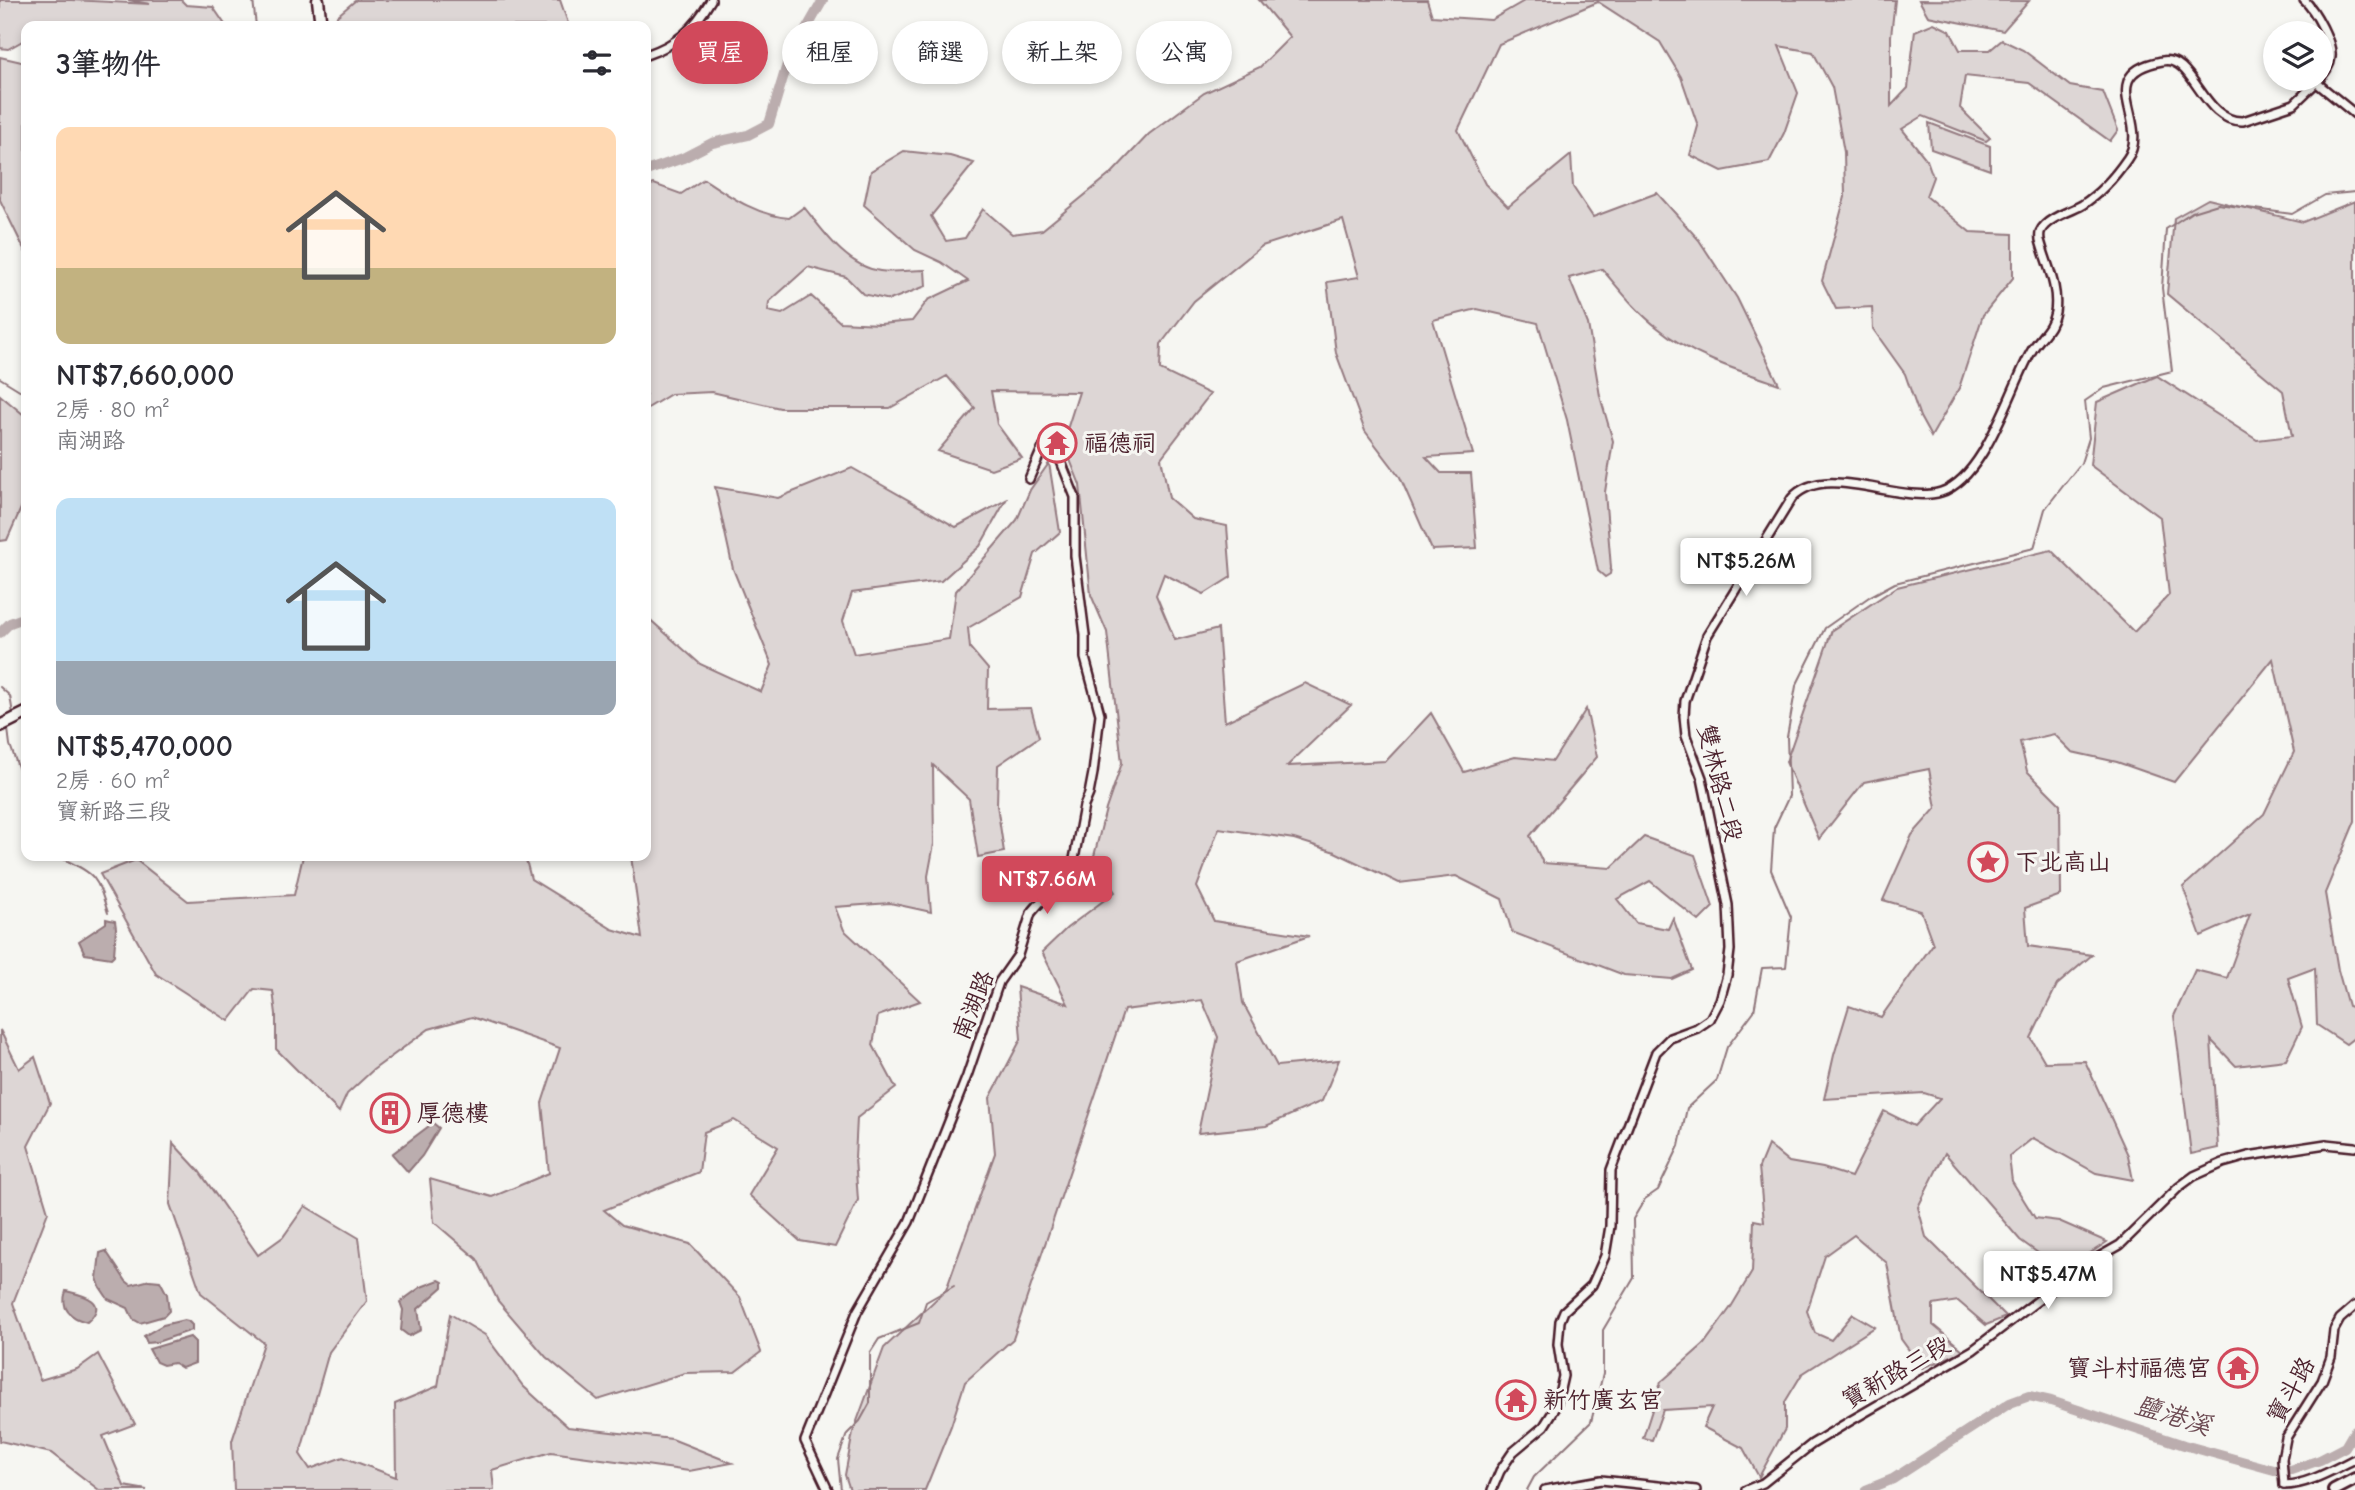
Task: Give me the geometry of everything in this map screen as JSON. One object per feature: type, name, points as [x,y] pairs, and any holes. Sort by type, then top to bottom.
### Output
[{"type":"highway","points":[[2334,1490],[2355,1479]]},
{"type":"main road","points":[[318,0],[320,21]]},
{"type":"main road","points":[[0,726],[21,716]]},
{"type":"street","points":[[651,53],[665,49],[680,39],[693,27],[711,0]]},
{"type":"street","points":[[2304,0],[2318,21]]},
{"type":"street","name":"雙林路二段","points":[[1492,1490],[1507,1460],[1544,1426],[1556,1407],[1563,1376],[1558,1344],[1560,1321],[1564,1311],[1592,1285],[1605,1256],[1610,1226],[1611,1170],[1656,1052],[1670,1038],[1697,1028],[1710,1019],[1720,1000],[1727,975],[1730,946],[1728,905],[1702,778],[1686,736],[1684,723],[1685,701],[1707,636],[1792,498],[1803,488],[1818,484],[1845,485],[1931,495],[1951,488],[1966,474],[2002,416],[2031,352],[2052,326],[2056,306],[2055,290],[2040,232],[2046,223],[2089,200],[2120,168],[2134,147],[2136,134],[2125,88],[2134,73],[2161,61],[2175,63],[2199,88],[2213,109],[2235,121],[2284,108],[2308,91]]},
{"type":"street","points":[[2331,91],[2355,114]]},
{"type":"street","name":"南湖路","points":[[828,1490],[805,1441],[857,1312],[909,1222],[967,1076],[999,982],[1018,955],[1031,914],[1045,897],[1068,882],[1091,785],[1100,714],[1085,658],[1075,556],[1075,497],[1064,464],[1049,446],[1045,445],[1042,449],[1029,479]]},
{"type":"street","name":"寶新路三段","points":[[1746,1490],[1763,1482],[1812,1444],[1973,1350],[2083,1266],[2120,1245],[2179,1187],[2194,1176],[2222,1163],[2248,1156],[2326,1144],[2355,1147]]},
{"type":"street","name":"寶斗路","points":[[2282,1487],[2282,1459],[2286,1438],[2322,1381],[2331,1357],[2336,1326],[2344,1313],[2355,1306]]},
{"type":"street","points":[[2282,1487],[2312,1478],[2355,1459]]},
{"type":"street","points":[[1545,1490],[1601,1480],[1696,1490]]},
{"type":"shaded area","points":[[0,0],[150,4],[128,0],[181,0],[186,5],[213,7],[223,21],[21,21],[21,42],[8,49],[0,48]]},
{"type":"shaded area","points":[[356,0],[560,0],[567,21],[336,21],[337,16]]},
{"type":"shaded area","points":[[1259,0],[1427,0],[1432,16],[1491,20],[1526,0],[1895,0],[1891,36],[1891,106],[1908,88],[1915,31],[1934,23],[1950,31],[1960,50],[1990,50],[2002,40],[2023,50],[2070,86],[2103,92],[2118,130],[2110,141],[2029,83],[1965,76],[1960,108],[1990,138],[1986,141],[1923,116],[1902,129],[1927,160],[1933,177],[1926,196],[1970,232],[2013,234],[2013,278],[1983,315],[1959,388],[1931,437],[1920,417],[1905,374],[1873,329],[1872,307],[1836,309],[1822,281],[1845,197],[1844,152],[1832,87],[1813,52],[1779,46],[1798,93],[1784,133],[1769,162],[1722,171],[1690,155],[1698,126],[1681,77],[1660,42],[1598,2],[1499,44],[1458,130],[1485,184],[1508,207],[1571,155],[1573,187],[1593,217],[1657,193],[1699,240],[1737,298],[1779,384],[1716,362],[1671,338],[1628,300],[1602,269],[1569,278],[1588,324],[1600,396],[1613,441],[1605,492],[1611,568],[1610,574],[1605,577],[1598,571],[1567,420],[1538,323],[1477,309],[1433,320],[1473,454],[1426,457],[1441,473],[1471,473],[1477,548],[1432,550],[1400,477],[1365,431],[1336,353],[1327,282],[1359,277],[1343,220],[1262,246],[1194,301],[1161,344],[1160,370],[1210,394],[1161,458],[1169,498],[1193,519],[1227,526],[1231,577],[1204,594],[1164,574],[1156,595],[1175,640],[1218,629],[1225,722],[1305,683],[1351,705],[1287,766],[1386,761],[1431,713],[1464,772],[1515,757],[1553,761],[1586,709],[1597,757],[1530,836],[1543,863],[1611,868],[1644,837],[1695,855],[1713,907],[1699,921],[1650,881],[1617,899],[1636,923],[1668,929],[1673,918],[1692,970],[1672,979],[1624,975],[1512,932],[1502,899],[1456,876],[1399,883],[1335,852],[1294,839],[1219,828],[1197,887],[1214,921],[1309,936],[1237,961],[1243,1003],[1277,1066],[1339,1060],[1322,1101],[1266,1126],[1198,1133],[1218,1037],[1202,1000],[1124,1010],[1013,1339],[965,1382],[951,1426],[925,1490],[850,1490],[845,1475],[853,1432],[884,1348],[946,1290],[995,1153],[990,1098],[1021,1039],[1017,987],[1068,1004],[1042,952],[1067,928],[1115,892],[1093,860],[1106,809],[1122,763],[1107,632],[1091,595],[1080,485],[1063,442],[1079,392],[991,391],[997,424],[1022,458],[991,469],[938,451],[975,408],[947,376],[890,408],[780,408],[712,392],[671,394],[651,406],[651,185],[681,194],[704,179],[744,204],[766,213],[789,218],[804,207],[819,227],[857,263],[880,271],[925,270],[926,286],[890,300],[863,294],[846,277],[808,267],[769,302],[768,311],[782,314],[811,296],[840,322],[880,324],[912,321],[928,300],[968,281],[941,262],[915,250],[864,205],[871,171],[904,151],[950,156],[974,163],[931,216],[946,241],[965,238],[983,209],[1012,234],[1042,230],[1113,172],[1149,134],[1204,93],[1223,84],[1232,84],[1232,80],[1260,67],[1290,37]]},
{"type":"shaded area","points":[[1919,0],[2029,1],[2003,31],[1928,16]]},
{"type":"shaded area","points":[[0,57],[21,62],[21,243],[0,200]]},
{"type":"shaded area","points":[[1929,123],[1990,146],[1990,170],[1931,149]]},
{"type":"shaded area","points":[[2208,199],[2303,222],[2355,201],[2355,821],[2325,893],[2338,970],[2348,1006],[2355,1008],[2355,1037],[2346,1044],[2317,1025],[2315,968],[2288,978],[2302,1027],[2286,1060],[2236,1066],[2211,1040],[2218,1148],[2191,1154],[2174,1016],[2195,970],[2227,978],[2250,914],[2201,936],[2183,887],[2264,814],[2294,752],[2273,659],[2174,782],[2117,762],[2072,752],[2054,734],[2020,742],[2027,771],[2060,804],[2061,895],[2025,908],[2028,946],[2092,955],[2057,985],[2031,1038],[2045,1062],[2085,1061],[2128,1155],[2133,1180],[2096,1173],[2033,1138],[2009,1157],[2012,1181],[2035,1218],[2059,1221],[2107,1242],[2063,1271],[2020,1240],[1945,1153],[1918,1207],[1926,1237],[2006,1317],[1986,1325],[1958,1301],[1933,1305],[1933,1325],[1964,1351],[1922,1368],[1901,1339],[1887,1263],[1854,1235],[1825,1256],[1807,1311],[1815,1333],[1831,1340],[1853,1314],[1875,1327],[1802,1374],[1785,1402],[1785,1429],[1759,1477],[1743,1448],[1703,1427],[1712,1407],[1663,1410],[1652,1440],[1643,1438],[1661,1382],[1704,1344],[1752,1272],[1754,1220],[1764,1222],[1759,1167],[1768,1145],[1789,1162],[1823,1168],[1851,1177],[1884,1111],[1914,1126],[1940,1098],[1924,1093],[1824,1099],[1849,1006],[1881,1017],[1933,944],[1921,911],[1883,900],[1912,835],[1936,808],[1929,769],[1864,782],[1819,839],[1786,762],[1832,630],[1897,587],[2051,550],[2134,632],[2169,595],[2160,517],[2090,465],[2097,402],[2157,376],[2257,440],[2292,436],[2283,391],[2167,294],[2174,218]]},
{"type":"shaded area","points":[[0,395],[21,412],[21,508],[7,540],[0,541]]},
{"type":"shaded area","points":[[1049,463],[1060,532],[1035,554],[1022,597],[968,628],[970,648],[988,669],[987,709],[1031,708],[1039,737],[998,765],[997,805],[1004,852],[978,857],[969,799],[933,765],[934,844],[928,876],[931,912],[890,903],[835,907],[844,930],[920,1001],[878,1016],[873,1045],[896,1088],[857,1118],[855,1158],[858,1200],[835,1247],[800,1241],[749,1195],[778,1147],[734,1120],[704,1132],[699,1172],[604,1210],[622,1225],[690,1244],[740,1297],[761,1352],[735,1372],[685,1373],[598,1400],[546,1357],[498,1301],[477,1259],[434,1222],[430,1179],[492,1197],[549,1173],[542,1103],[560,1048],[472,1017],[429,1029],[373,1070],[347,1094],[339,1112],[276,1049],[273,991],[254,989],[229,1021],[156,974],[100,874],[137,861],[188,901],[294,895],[302,861],[526,861],[531,879],[612,929],[642,938],[632,861],[651,861],[651,620],[700,664],[761,692],[772,665],[733,569],[715,487],[778,498],[852,468],[956,527],[1006,500],[980,546],[941,581],[852,593],[843,621],[854,654],[949,639],[956,591],[1017,520],[1030,490]]},
{"type":"shaded area","points":[[106,919],[115,921],[114,955],[111,958],[85,954],[79,941],[106,923]]},
{"type":"shaded area","points":[[0,1030],[19,1069],[35,1057],[50,1103],[28,1146],[48,1212],[13,1303],[40,1380],[77,1369],[98,1354],[135,1424],[103,1436],[124,1486],[147,1490],[99,1490],[51,1453],[0,1441]]},
{"type":"shaded area","points":[[433,1123],[439,1128],[422,1156],[408,1172],[392,1154]]},
{"type":"shaded area","points":[[173,1143],[199,1171],[258,1255],[283,1237],[305,1206],[359,1238],[367,1301],[329,1352],[300,1454],[310,1469],[343,1457],[396,1477],[395,1404],[438,1386],[450,1314],[485,1335],[523,1386],[568,1427],[672,1439],[732,1463],[689,1471],[551,1452],[492,1470],[494,1490],[234,1490],[232,1441],[264,1343],[201,1293],[170,1204]]},
{"type":"shaded area","points":[[106,1251],[131,1285],[150,1280],[160,1281],[167,1294],[169,1311],[164,1316],[140,1323],[133,1319],[128,1308],[108,1299],[97,1278],[100,1253]]},
{"type":"shaded area","points":[[439,1280],[443,1282],[443,1287],[418,1309],[421,1330],[409,1336],[401,1330],[403,1310],[400,1302],[421,1287]]},
{"type":"shaded area","points":[[66,1291],[86,1297],[95,1304],[94,1315],[87,1322],[68,1311],[64,1302]]},
{"type":"shaded area","points":[[184,1320],[192,1325],[192,1330],[147,1343],[144,1336],[163,1325]]},
{"type":"shaded area","points":[[190,1337],[195,1342],[195,1363],[182,1368],[174,1363],[163,1365],[156,1362],[149,1349]]},
{"type":"waterway","points":[[253,0],[255,21]]},
{"type":"waterway","points":[[651,169],[683,158],[712,143],[748,135],[769,124],[788,61],[823,0]]},
{"type":"waterway","points":[[1527,1490],[1534,1477],[1591,1422],[1603,1374],[1603,1330],[1634,1278],[1633,1219],[1645,1199],[1658,1190],[1679,1146],[1687,1108],[1717,1080],[1727,1047],[1754,1011],[1762,968],[1786,967],[1791,917],[1771,870],[1774,828],[1789,796],[1787,737],[1796,686],[1825,628],[1869,597],[1895,583],[2034,548],[2045,509],[2081,463],[2089,438],[2085,401],[2104,388],[2172,371],[2162,288],[2166,229],[2192,212],[2218,204],[2292,214],[2325,195],[2355,192]]},
{"type":"waterway","points":[[0,378],[21,391]]},
{"type":"waterway","points":[[0,633],[10,623],[21,619]]},
{"type":"waterway","points":[[0,687],[10,696],[13,714]]},
{"type":"waterway","points":[[8,729],[10,745],[21,775]]},
{"type":"waterway","points":[[67,861],[94,878],[108,913]]},
{"type":"waterway","points":[[841,1490],[838,1459],[847,1434],[860,1421],[870,1403],[870,1353],[879,1339],[919,1323],[926,1302],[954,1286]]},
{"type":"waterway","name":"鹽港溪","points":[[1866,1490],[1893,1479],[2010,1403],[2029,1396],[2274,1470],[2291,1470],[2320,1460],[2345,1447],[2355,1430]]},
{"type":"place","name":"福德祠","points":[[1057,443]]},
{"type":"place","name":"下北高山","points":[[1988,862]]},
{"type":"place","name":"厚德樓","points":[[390,1113]]},
{"type":"place","name":"寶斗村福德宮","points":[[2238,1368]]},
{"type":"place","name":"新竹廣玄宮","points":[[1516,1400]]}]
